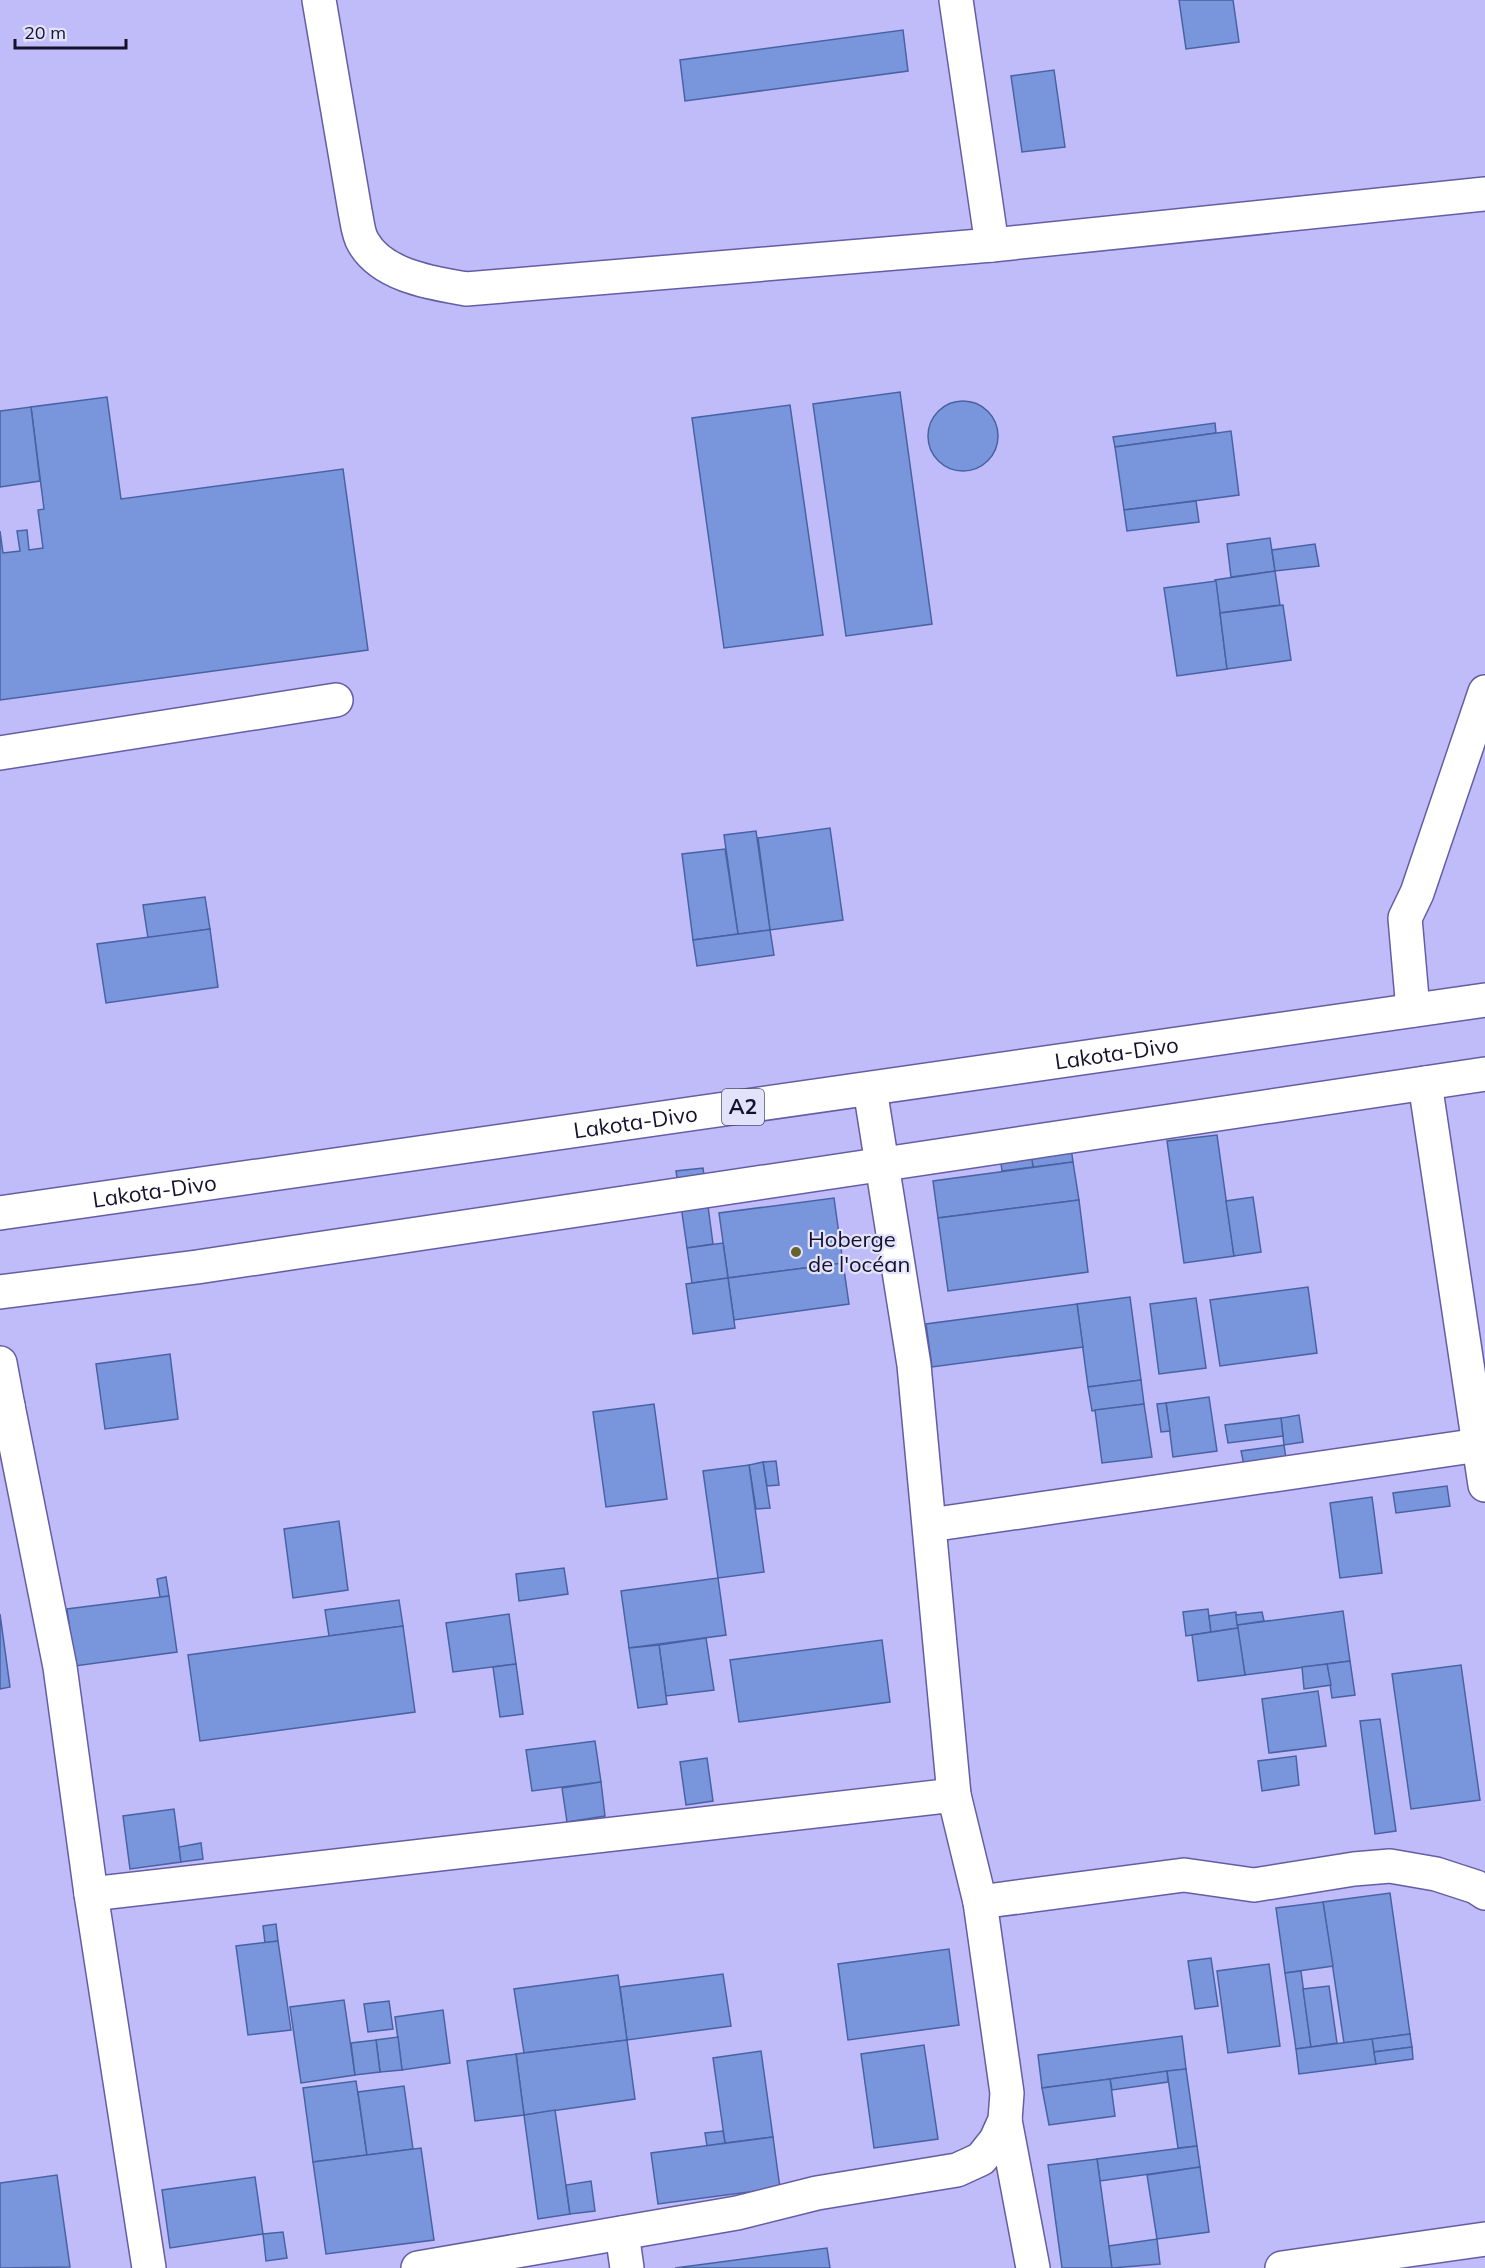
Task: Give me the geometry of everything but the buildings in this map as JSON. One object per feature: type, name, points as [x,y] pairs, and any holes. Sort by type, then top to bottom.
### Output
[{"type":"street","points":[[319,0],[355,210],[363,242],[382,263],[414,279],[466,290],[992,245],[1485,194]]},
{"type":"street","points":[[956,0],[992,245]]},
{"type":"street","points":[[1413,1010],[1405,918],[1416,893],[1485,692]]},
{"type":"street","points":[[0,753],[336,700]]},
{"type":"street","name":"Lakota-Divo","points":[[0,1213],[1485,1000]]},
{"type":"street","points":[[0,1292],[220,1263],[1485,1074]]},
{"type":"street","points":[[1425,1083],[1485,1485]]},
{"type":"street","points":[[870,1089],[914,1365],[954,1795],[980,1902],[1007,2093],[1005,2120],[1033,2268]]},
{"type":"street","points":[[0,1363],[4,1407],[60,1667],[91,1894],[149,2268]]},
{"type":"street","points":[[930,1525],[1479,1445]]},
{"type":"street","points":[[91,1894],[954,1795]]},
{"type":"street","points":[[980,1902],[1184,1875],[1254,1886],[1354,1869],[1390,1866],[1436,1874],[1476,1887],[1485,1893]]},
{"type":"street","points":[[418,2268],[737,2213],[817,2193],[957,2170],[981,2158],[996,2140],[1005,2120]]},
{"type":"street","points":[[622,2233],[627,2268]]},
{"type":"street","points":[[1282,2268],[1485,2239]]},
{"type":"place","name":"Hoberge de l'océan","points":[[796,1252]]}]
